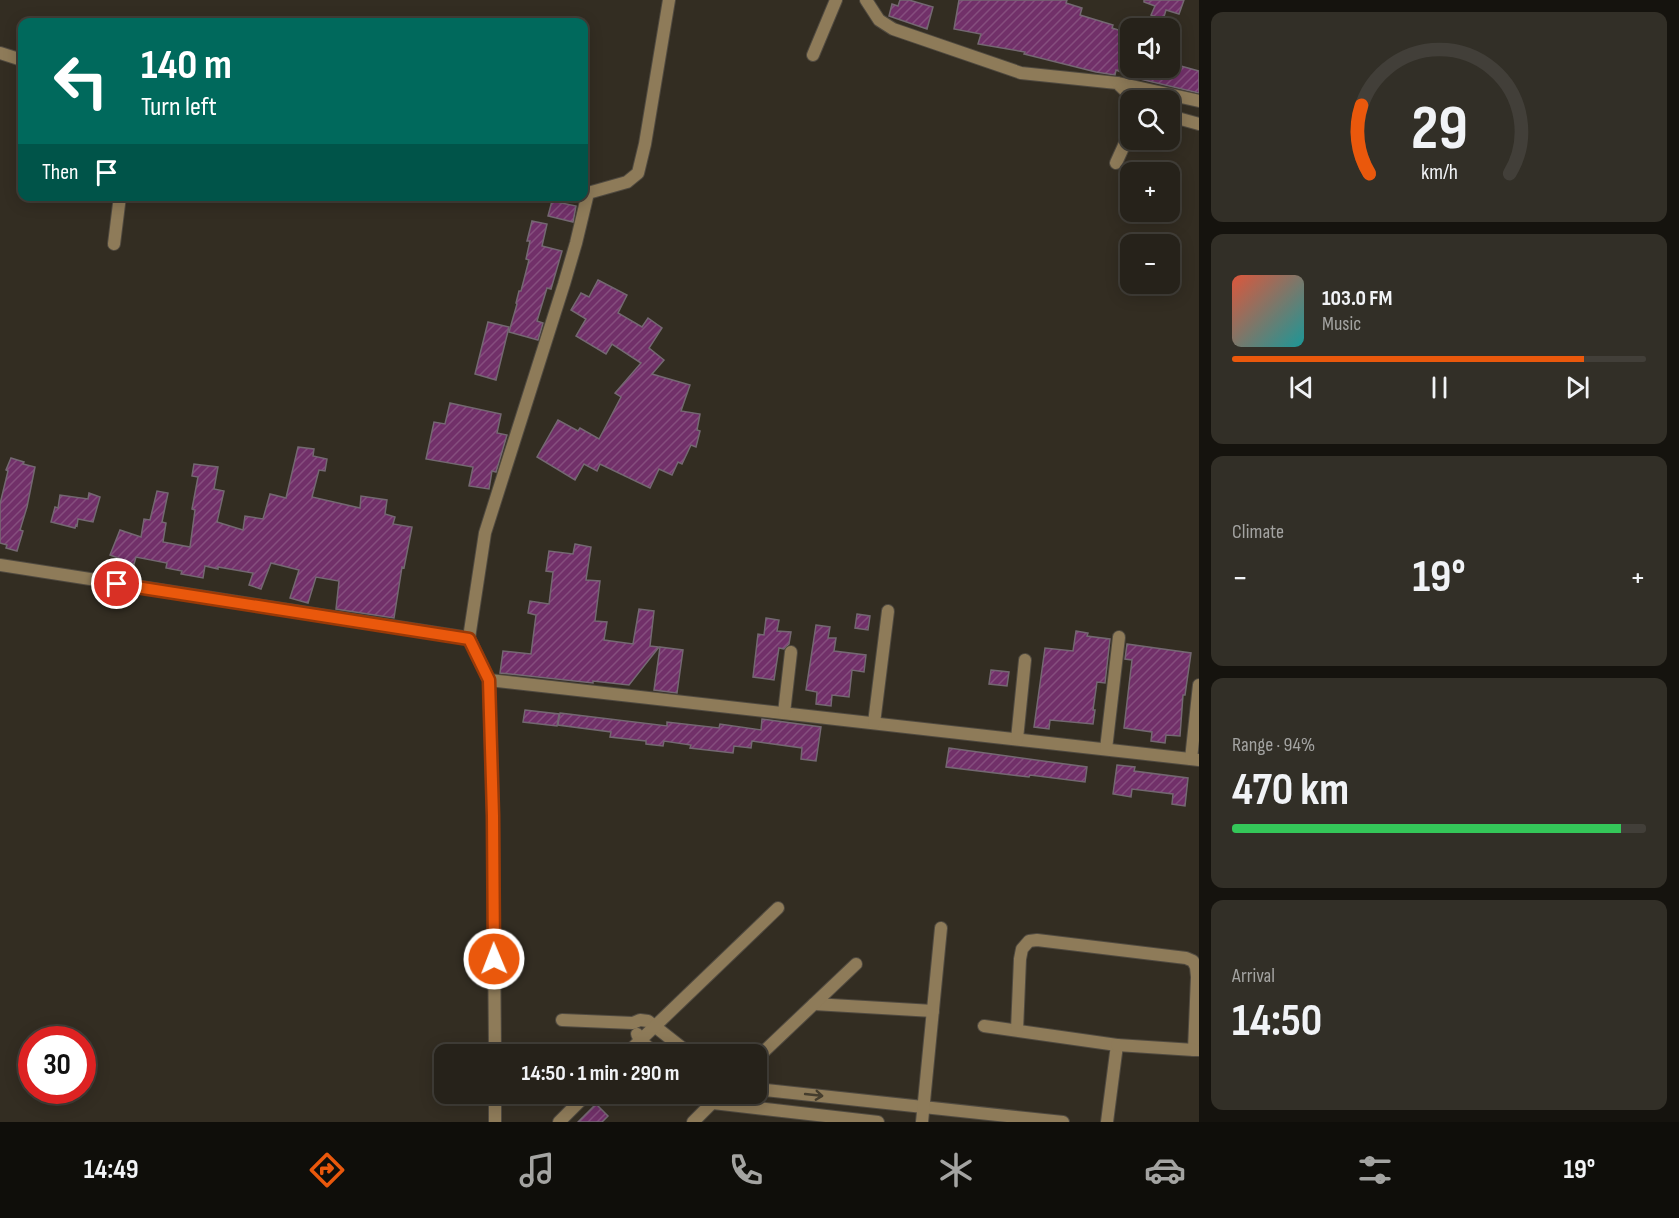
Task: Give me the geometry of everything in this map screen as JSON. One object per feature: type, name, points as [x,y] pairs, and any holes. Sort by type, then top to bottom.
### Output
[{"type":"street","points":[[588,192],[627,182],[638,173],[669,0]]},
{"type":"street","points":[[813,55],[836,2]]},
{"type":"street","points":[[868,3],[879,20],[893,28],[1022,73],[1118,83],[1199,101]]},
{"type":"street","points":[[0,53],[18,59]]},
{"type":"street","points":[[1118,83],[1125,90]]},
{"type":"street","points":[[1180,119],[1199,124]]},
{"type":"street","points":[[1116,163],[1122,150]]},
{"type":"street","points":[[114,244],[119,201]]},
{"type":"street","points":[[495,1044],[489,680],[469,639],[485,533],[567,274],[584,201]]},
{"type":"street","points":[[0,566],[469,639]]},
{"type":"street","points":[[874,723],[888,610]]},
{"type":"street","points":[[1106,749],[1119,637]]},
{"type":"street","points":[[784,713],[791,652]]},
{"type":"street","points":[[1017,739],[1025,660]]},
{"type":"street","points":[[489,680],[1195,759],[1199,685]]},
{"type":"street","points":[[636,1044],[777,908]]},
{"type":"street","points":[[922,1122],[941,928]]},
{"type":"street","points":[[984,1026],[1117,1044],[1196,1050],[1196,967],[1193,961],[1186,958],[1029,940],[1022,949],[1020,959],[1017,1030]]},
{"type":"street","points":[[767,1049],[856,964]]},
{"type":"street","points":[[814,1004],[933,1011]]},
{"type":"street","points":[[562,1020],[633,1023],[648,1020],[678,1044]]},
{"type":"street","points":[[633,1023],[640,1040],[645,1044]]},
{"type":"street","points":[[1107,1122],[1117,1044]]},
{"type":"street","points":[[767,1090],[1063,1122]]},
{"type":"street","points":[[495,1104],[495,1122]]},
{"type":"street","points":[[559,1122],[577,1104]]},
{"type":"street","points":[[693,1122],[711,1104]]},
{"type":"street","points":[[721,1104],[878,1122]]},
{"type":"building","points":[[900,0],[909,0],[933,7],[927,29],[889,16],[892,4],[898,6]]},
{"type":"building","points":[[959,0],[1067,0],[1066,3],[1082,8],[1080,15],[1113,25],[1112,28],[1120,31],[1120,72],[1116,70],[1115,75],[1096,72],[1024,54],[1025,52],[978,44],[981,34],[954,29]]},
{"type":"building","points":[[1144,0],[1184,0],[1179,14],[1166,10],[1164,18],[1151,15],[1155,6]]},
{"type":"building","points":[[1180,66],[1199,71],[1199,93],[1137,78],[1180,78]]},
{"type":"building","points":[[552,201],[576,206],[573,222],[548,216]]},
{"type":"building","points":[[532,221],[547,224],[542,246],[562,251],[551,289],[547,288],[537,321],[543,323],[538,340],[509,332],[529,260],[526,259],[530,241],[527,241]]},
{"type":"building","points":[[598,280],[627,295],[618,313],[642,327],[648,318],[662,328],[649,348],[664,360],[652,374],[690,385],[681,411],[700,414],[697,430],[700,431],[696,447],[691,445],[682,464],[678,462],[672,475],[659,469],[650,488],[600,464],[597,471],[584,464],[575,480],[537,457],[558,420],[578,431],[580,428],[599,439],[621,397],[615,393],[641,363],[612,344],[606,354],[576,336],[586,319],[571,310],[581,293],[589,297]]},
{"type":"building","points":[[488,322],[509,327],[496,380],[475,374]]},
{"type":"building","points":[[450,403],[501,414],[497,433],[507,435],[496,472],[492,471],[489,489],[469,486],[473,467],[426,459],[434,422],[445,424]]},
{"type":"building","points":[[298,447],[314,449],[313,456],[327,459],[325,471],[319,470],[312,497],[360,508],[361,496],[387,500],[385,514],[395,517],[393,524],[412,527],[404,568],[402,567],[394,618],[336,609],[339,581],[316,577],[308,603],[290,598],[299,570],[271,563],[261,589],[249,585],[253,573],[205,566],[203,578],[181,574],[182,571],[166,568],[167,563],[136,557],[134,564],[110,555],[120,530],[141,537],[144,519],[150,520],[157,491],[168,493],[162,522],[166,523],[163,542],[190,547],[195,510],[192,509],[198,477],[192,476],[194,464],[218,467],[214,489],[224,491],[217,522],[243,530],[245,516],[263,519],[270,494],[286,498]]},
{"type":"building","points":[[11,458],[35,467],[17,551],[6,548],[7,545],[0,543],[0,504],[8,471],[6,470]]},
{"type":"building","points":[[89,493],[100,497],[93,522],[78,519],[75,528],[51,522],[55,507],[58,508],[60,495],[88,499]]},
{"type":"building","points":[[575,544],[591,547],[586,580],[600,581],[595,621],[607,622],[604,640],[633,644],[639,609],[654,611],[650,646],[659,647],[629,685],[500,673],[503,651],[531,654],[536,615],[528,613],[530,601],[549,604],[553,572],[546,571],[549,551],[573,554]]},
{"type":"building","points":[[857,614],[870,616],[868,630],[855,628]]},
{"type":"building","points":[[766,618],[779,620],[777,631],[791,632],[789,644],[784,649],[779,648],[774,680],[753,677],[758,634],[764,635]]},
{"type":"building","points":[[816,625],[830,627],[828,638],[836,638],[834,651],[866,655],[864,672],[852,670],[849,697],[832,695],[831,706],[816,704],[817,692],[806,690]]},
{"type":"building","points":[[1076,631],[1088,633],[1087,636],[1110,639],[1105,683],[1097,682],[1093,724],[1050,720],[1049,729],[1034,727],[1045,648],[1073,651]]},
{"type":"building","points":[[1127,644],[1191,653],[1185,695],[1183,695],[1180,736],[1166,735],[1165,743],[1151,741],[1152,732],[1124,728],[1132,660],[1125,659]]},
{"type":"building","points":[[660,647],[683,650],[677,693],[654,690]]},
{"type":"building","points":[[991,670],[1009,672],[1007,686],[989,684]]},
{"type":"building","points":[[525,710],[559,714],[557,726],[523,722]]},
{"type":"building","points":[[560,713],[667,726],[667,722],[719,728],[720,724],[761,730],[762,719],[821,727],[816,761],[801,759],[802,748],[752,741],[751,748],[734,746],[733,753],[690,748],[691,745],[664,741],[663,746],[646,744],[646,741],[610,737],[611,732],[558,725]]},
{"type":"building","points":[[949,748],[1087,767],[1085,782],[946,767]]},
{"type":"building","points":[[1117,765],[1135,767],[1134,771],[1188,778],[1185,806],[1172,804],[1173,794],[1132,789],[1131,797],[1113,794]]},
{"type":"building","points":[[596,1104],[608,1116],[602,1122],[578,1122]]},
{"type":"route","points":[[117,584],[469,639],[489,680],[494,959]]}]
